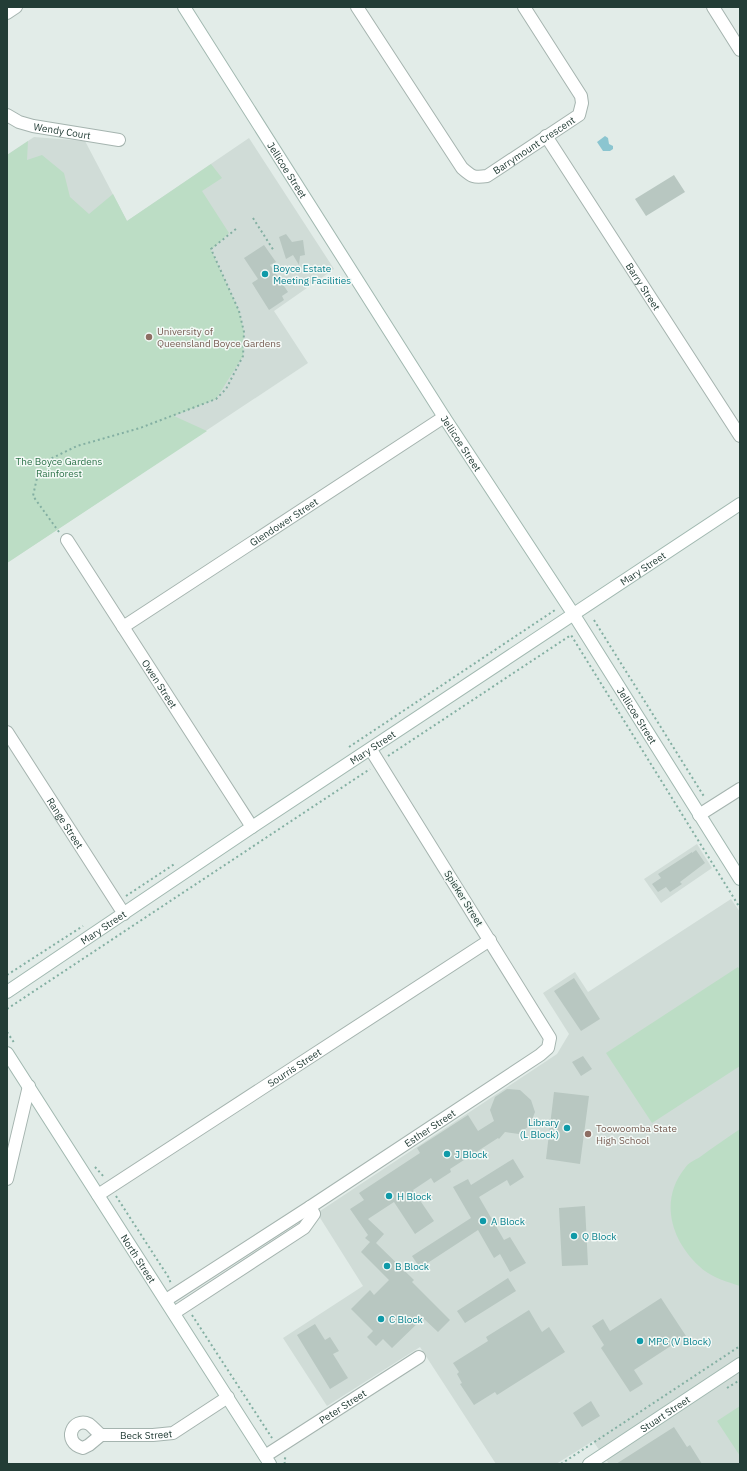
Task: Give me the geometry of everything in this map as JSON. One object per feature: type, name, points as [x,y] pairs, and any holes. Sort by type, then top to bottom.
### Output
[{"type":"street","points":[[7,13],[16,7]]},
{"type":"street","name":"Jellicoe Street","points":[[184,7],[444,417],[574,615],[740,879]]},
{"type":"street","name":"Barrymount Crescent","points":[[357,7],[462,168],[476,178],[487,176],[579,115],[582,103],[581,96],[524,7]]},
{"type":"street","points":[[713,7],[740,50]]},
{"type":"street","name":"Wendy Court","points":[[7,115],[19,122],[33,126],[120,140]]},
{"type":"street","name":"Barry Street","points":[[546,136],[740,436]]},
{"type":"street","name":"Glendower Street","points":[[123,627],[444,417]]},
{"type":"street","name":"Mary Street","points":[[7,992],[252,827],[371,750],[740,504]]},
{"type":"street","name":"Owen Street","points":[[67,540],[252,827]]},
{"type":"street","name":"Range Street","points":[[7,732],[124,914]]},
{"type":"street","name":"Spieker Street","points":[[371,750],[550,1038],[548,1048]]},
{"type":"street","points":[[700,816],[740,789]]},
{"type":"street","name":"Sourris Street","points":[[98,1195],[490,940]]},
{"type":"street","name":"Esther Street","points":[[166,1300],[310,1207],[540,1055],[548,1048]]},
{"type":"street","name":"North Street","points":[[11,1049],[28,1086],[174,1312],[267,1460]]},
{"type":"street","points":[[7,1179],[28,1086]]},
{"type":"street","points":[[174,1312],[304,1228],[314,1214],[310,1207]]},
{"type":"street","name":"Peter Street","points":[[267,1460],[419,1357]]},
{"type":"street","name":"Stuart Street","points":[[590,1464],[740,1364]]},
{"type":"street","name":"Beck Street","points":[[101,1435],[153,1435],[173,1433],[228,1397]]},
{"type":"path","points":[[253,218],[274,251]]},
{"type":"path","points":[[67,540],[60,533],[33,496],[40,464],[77,446],[140,428],[216,399],[226,389],[243,356],[244,332],[239,312],[211,249],[236,229]]},
{"type":"path","points":[[594,620],[711,808]]},
{"type":"path","points":[[7,1009],[571,635],[740,908]]},
{"type":"path","points":[[7,1032],[11,1049]]},
{"type":"path","points":[[91,1164],[100,1173],[110,1187],[170,1278],[171,1285]]},
{"type":"path","points":[[190,1312],[274,1441]]},
{"type":"path","points":[[561,1464],[740,1346]]},
{"type":"shaded area","name":"University of Queensland Boyce Gardens","points":[[34,137],[85,141],[127,221],[249,138],[334,269],[274,311],[308,363],[7,563],[7,155]]},
{"type":"shaded area","points":[[697,844],[712,868],[661,903],[644,879]]},
{"type":"shaded area","name":"Toowoomba State High School","points":[[731,899],[740,912],[740,1464],[609,1464],[593,1441],[556,1464],[496,1464],[420,1347],[327,1406],[283,1338],[363,1286],[317,1213],[557,1054],[569,1034],[543,993],[575,972],[588,992]]},
{"type":"green space","name":"The Boyce Gardens Rainforest","points":[[28,141],[27,160],[42,155],[64,173],[70,197],[89,214],[113,194],[127,221],[211,164],[222,178],[202,191],[229,233],[211,250],[239,311],[244,332],[243,356],[216,399],[174,416],[207,431],[7,563],[7,155]]},
{"type":"green space","points":[[738,967],[740,970],[740,1066],[652,1123],[606,1053]]},
{"type":"green space","points":[[740,1129],[740,1286],[708,1273],[689,1256],[675,1232],[671,1206],[672,1193],[677,1180],[686,1166]]},
{"type":"green space","points":[[740,1406],[740,1456],[717,1421]]},
{"type":"water","points":[[605,136],[608,138],[609,144],[613,146],[613,149],[610,151],[603,151],[597,142]]},
{"type":"building","points":[[674,175],[685,192],[646,216],[635,199]]},
{"type":"building","points":[[286,234],[292,242],[303,240],[305,255],[300,256],[299,265],[293,255],[286,259],[279,237]]},
{"type":"building","name":"Boyce Estate Meeting Facilities","points":[[264,245],[276,262],[270,265],[288,292],[282,296],[284,300],[269,310],[252,283],[258,279],[244,258]]},
{"type":"building","points":[[696,850],[705,863],[680,882],[682,884],[670,892],[666,887],[658,892],[652,884],[661,878],[658,874]]},
{"type":"building","points":[[574,978],[600,1019],[581,1031],[554,991]]},
{"type":"building","points":[[583,1056],[592,1069],[581,1076],[572,1062]]},
{"type":"building","points":[[507,1089],[520,1090],[531,1100],[535,1112],[530,1125],[519,1134],[505,1132],[499,1139],[498,1138],[450,1169],[451,1172],[434,1183],[431,1178],[413,1190],[434,1221],[415,1234],[394,1202],[368,1219],[384,1234],[376,1243],[414,1280],[412,1282],[450,1320],[438,1332],[423,1318],[392,1348],[383,1339],[376,1346],[367,1337],[373,1331],[351,1309],[370,1290],[374,1295],[389,1280],[361,1252],[370,1242],[365,1238],[368,1235],[350,1209],[364,1200],[359,1193],[420,1153],[417,1148],[468,1115],[478,1131],[494,1121],[490,1110],[495,1097]]},
{"type":"building","name":"Library (L Block)","points":[[554,1092],[589,1096],[580,1164],[546,1159]]},
{"type":"building","points":[[513,1159],[524,1177],[510,1186],[507,1180],[479,1197],[504,1240],[510,1237],[526,1263],[510,1272],[500,1254],[494,1258],[478,1230],[420,1268],[412,1256],[471,1218],[453,1187],[468,1179],[471,1185]]},
{"type":"building","name":"Q Block","points":[[585,1206],[588,1265],[562,1266],[559,1208]]},
{"type":"building","points":[[508,1278],[516,1291],[465,1323],[457,1311]]},
{"type":"building","name":"MPC (V Block)","points":[[661,1298],[686,1336],[634,1370],[643,1384],[630,1392],[601,1348],[604,1345],[592,1326],[603,1319],[610,1331]]},
{"type":"building","points":[[529,1310],[542,1332],[549,1327],[565,1352],[497,1395],[495,1392],[474,1405],[460,1384],[462,1383],[457,1374],[459,1372],[453,1363],[488,1341],[486,1337]]},
{"type":"building","points":[[315,1324],[325,1340],[330,1337],[339,1351],[333,1354],[348,1378],[330,1389],[297,1335]]},
{"type":"building","points":[[591,1401],[600,1416],[582,1427],[573,1413]]},
{"type":"building","points":[[674,1427],[687,1447],[690,1445],[702,1464],[616,1464]]},
{"type":"place","name":"Boyce Estate Meeting Facilities","points":[[265,274]]},
{"type":"place","name":"University of Queensland Boyce Gardens","points":[[149,337]]},
{"type":"place","name":"Library (L Block)","points":[[567,1128]]},
{"type":"place","name":"Toowoomba State High School","points":[[588,1134]]},
{"type":"place","name":"J Block","points":[[447,1154]]},
{"type":"place","name":"H Block","points":[[389,1196]]},
{"type":"place","name":"A Block","points":[[483,1221]]},
{"type":"place","name":"Q Block","points":[[574,1236]]},
{"type":"place","name":"B Block","points":[[387,1266]]},
{"type":"place","name":"C Block","points":[[381,1319]]},
{"type":"place","name":"MPC (V Block)","points":[[640,1341]]}]
